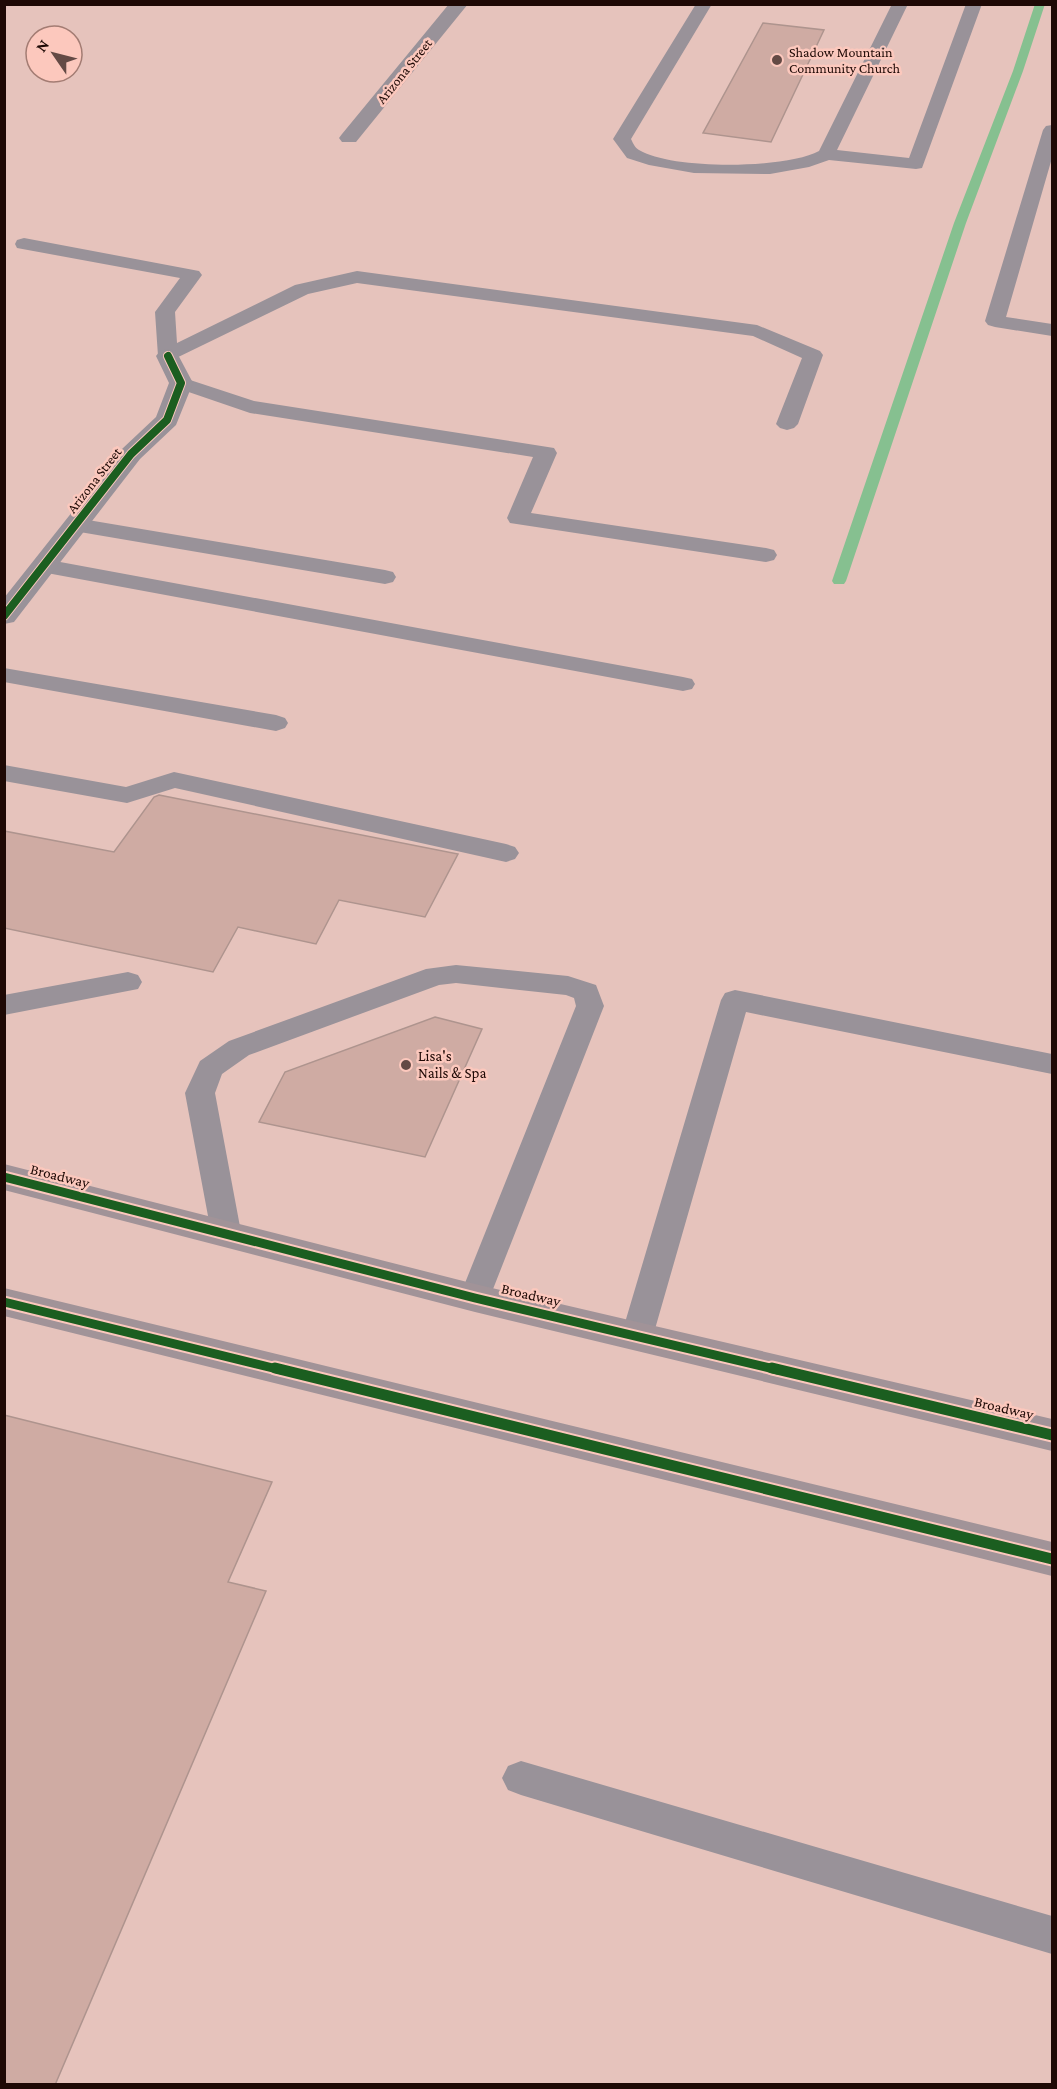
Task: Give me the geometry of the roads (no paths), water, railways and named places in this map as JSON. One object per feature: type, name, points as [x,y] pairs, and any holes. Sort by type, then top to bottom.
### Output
[{"type":"main road","name":"Broadway","points":[[4,1177],[226,1232],[475,1298],[1053,1435]]},
{"type":"main road","points":[[4,1302],[1053,1558]]},
{"type":"street","name":"Arizona Street","points":[[349,138],[459,4]]},
{"type":"street","points":[[168,356],[181,382]]},
{"type":"street","name":"Arizona Street","points":[[4,616],[131,454],[167,420],[181,382]]},
{"type":"lane","points":[[704,4],[622,139],[631,153],[664,163],[705,169],[754,169],[809,162],[826,154],[916,164],[974,4]]},
{"type":"lane","points":[[826,154],[900,4]]},
{"type":"lane","points":[[1053,130],[995,321],[1053,330]]},
{"type":"lane","points":[[24,244],[192,275],[165,312],[168,356],[302,289],[357,277],[757,331],[813,354],[787,424]]},
{"type":"lane","points":[[181,382],[250,407],[546,453],[518,518],[766,555]]},
{"type":"lane","points":[[76,525],[385,577]]},
{"type":"lane","points":[[44,566],[683,684]]},
{"type":"lane","points":[[4,675],[276,723]]},
{"type":"lane","points":[[4,773],[127,795],[174,780],[506,853]]},
{"type":"lane","points":[[226,1232],[200,1093],[210,1068],[239,1048],[436,976],[468,975],[568,986],[586,992],[590,1006],[475,1298]]},
{"type":"lane","points":[[4,1005],[128,982]]},
{"type":"lane","points":[[637,1336],[735,1000],[1053,1064]]},
{"type":"lane","points":[[521,1778],[1053,1935]]},
{"type":"waterway","points":[[839,581],[960,223],[1018,71],[1040,4]]},
{"type":"place","name":"Shadow Mountain Community Church","points":[[777,60]]},
{"type":"place","name":"Lisa's Nails & Spa","points":[[406,1065]]}]
